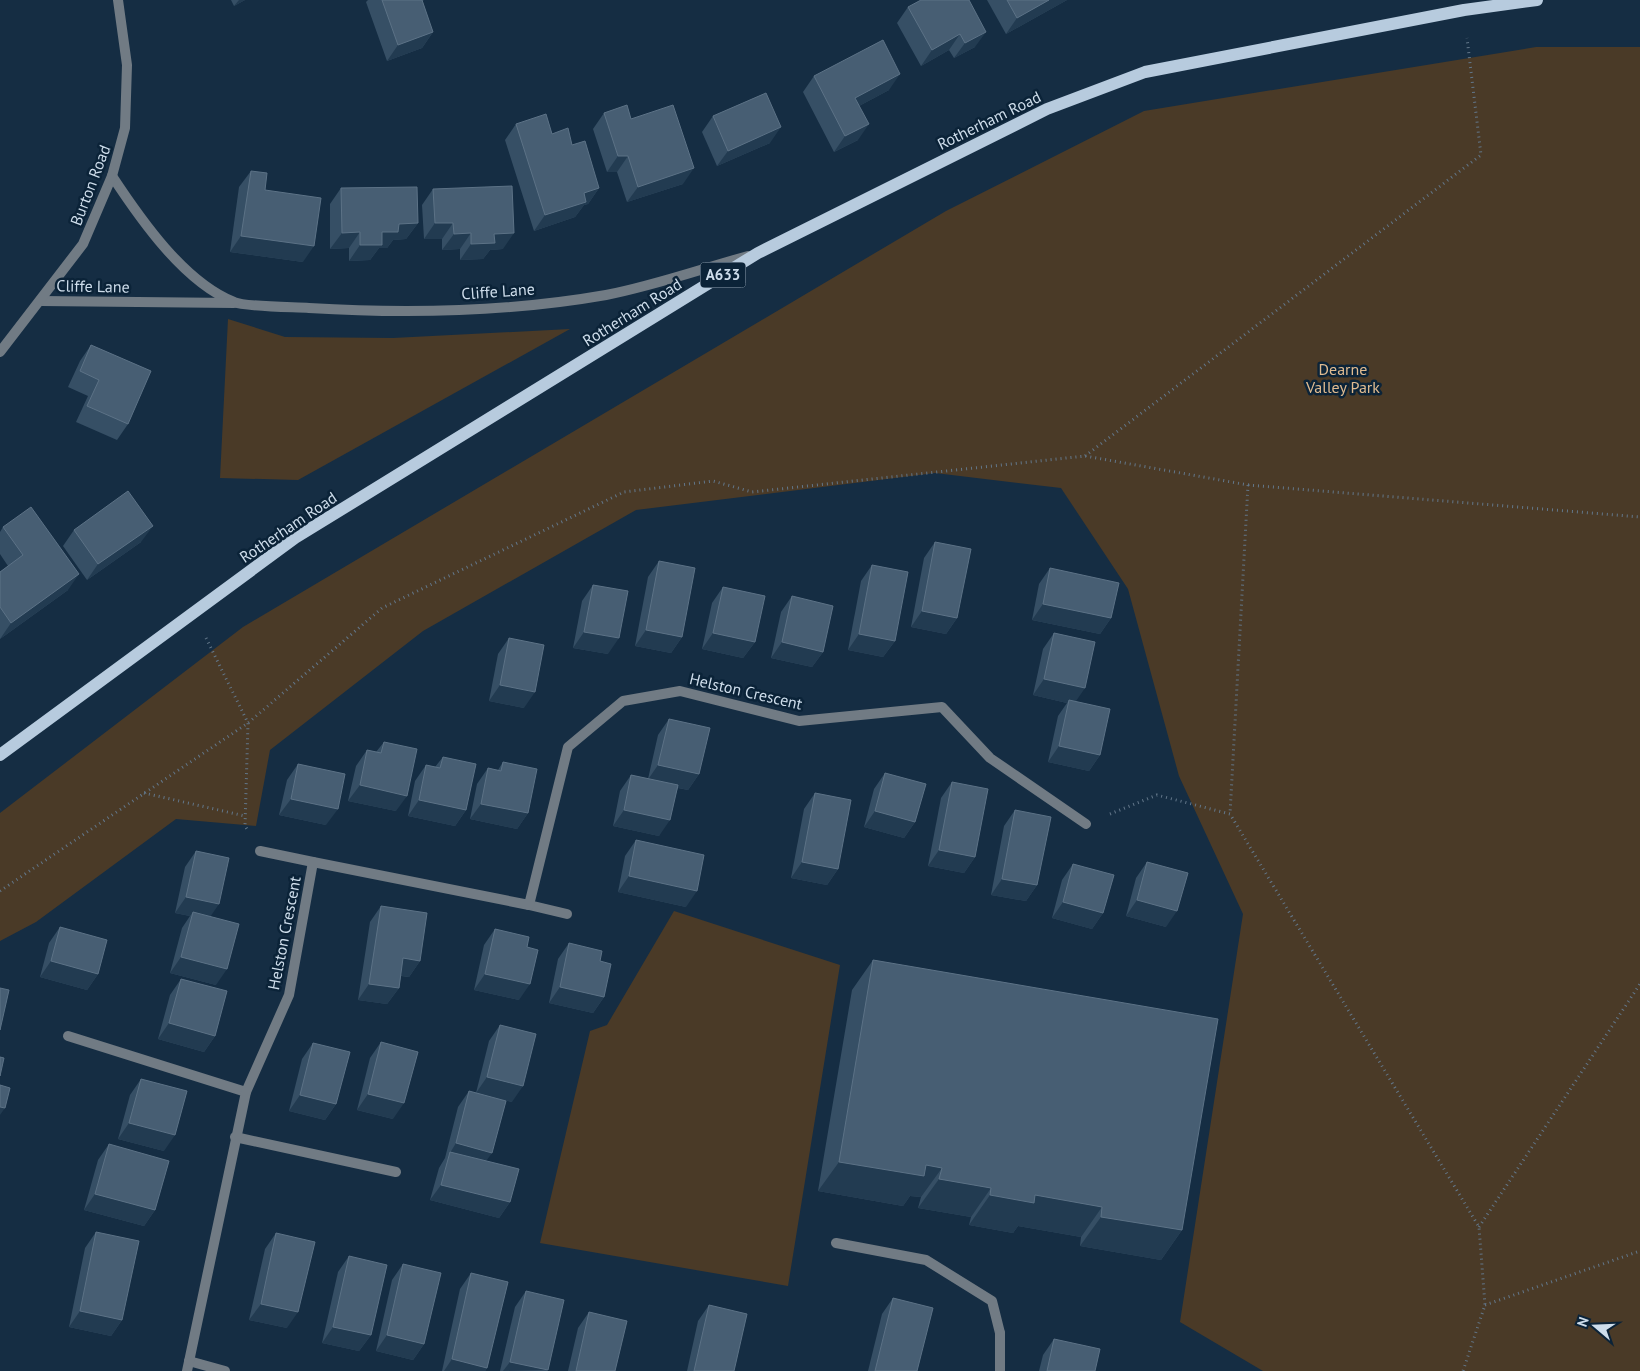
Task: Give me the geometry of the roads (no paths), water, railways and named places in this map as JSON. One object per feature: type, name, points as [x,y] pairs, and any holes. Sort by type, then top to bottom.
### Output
[{"type":"main road","name":"Rotherham Road","points":[[0,755],[295,538],[758,254],[1047,109],[1145,72],[1464,5],[1537,0]]},
{"type":"street","name":"Burton Road","points":[[0,352],[83,244],[112,176],[125,128],[127,65],[118,0]]},
{"type":"street","name":"Cliffe Lane","points":[[112,176],[142,221],[179,262],[209,288],[235,303]]},
{"type":"street","name":"Cliffe Lane","points":[[41,301],[235,303],[324,309],[417,310],[515,306],[607,294],[758,254]]},
{"type":"street","name":"Helston Crescent","points":[[529,905],[568,747],[622,701],[680,692],[799,721],[942,707],[990,758],[1086,824]]},
{"type":"street","name":"Helston Crescent","points":[[260,851],[567,914]]},
{"type":"street","name":"Helston Crescent","points":[[188,1366],[246,1092],[289,995],[313,862]]},
{"type":"street","points":[[68,1036],[246,1092]]},
{"type":"street","points":[[235,1137],[396,1172]]},
{"type":"street","points":[[836,1242],[926,1260],[992,1301],[1000,1333],[1000,1371]]},
{"type":"street","points":[[188,1366],[224,1371]]},
{"type":"park label","name":"Dearne Valley Park","points":[[1343,378]]}]
